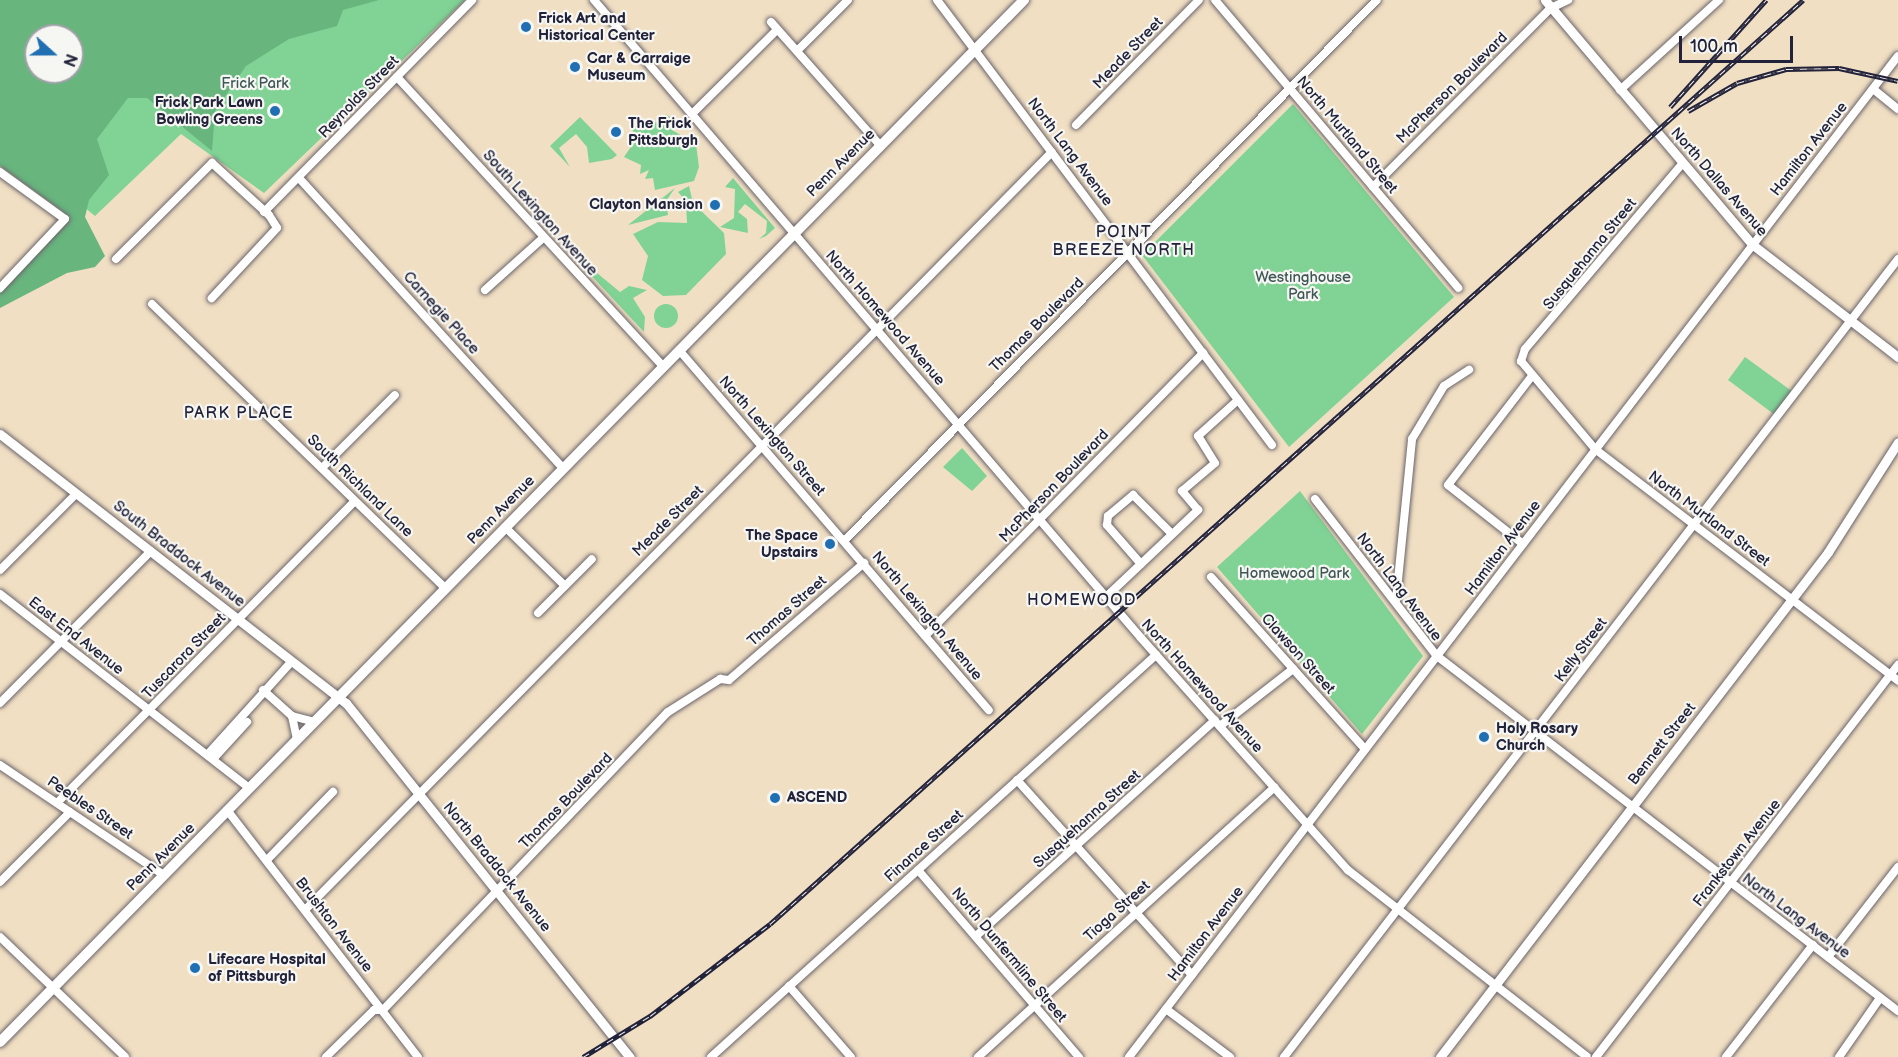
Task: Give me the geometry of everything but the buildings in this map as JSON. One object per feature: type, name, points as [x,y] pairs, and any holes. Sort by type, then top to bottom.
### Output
[{"type":"highway","name":"Penn Avenue","points":[[0,1042],[1024,0]]},
{"type":"main road","name":"North Dallas Avenue","points":[[1549,3],[1682,164],[1753,245],[1898,357]]},
{"type":"main road","name":"South Braddock Avenue","points":[[0,434],[339,697]]},
{"type":"main road","name":"Bennett Street","points":[[1440,1057],[1792,600],[1898,442]]},
{"type":"main road","name":"North Braddock Avenue","points":[[339,697],[499,892],[630,1057]]},
{"type":"street","name":"Reynolds Street","points":[[264,212],[472,0]]},
{"type":"street","name":"North Homewood Avenue","points":[[594,0],[1156,655],[1348,870],[1397,911],[1587,1057]]},
{"type":"street","points":[[799,49],[848,0]]},
{"type":"street","name":"North Lang Avenue","points":[[937,0],[1272,445]]},
{"type":"street","name":"Meade Street","points":[[1076,125],[1199,0]]},
{"type":"street","name":"North Murtland Street","points":[[1215,0],[1458,288]]},
{"type":"street","name":"Thomas Boulevard","points":[[844,541],[1377,0]]},
{"type":"street","name":"McPherson Boulevard","points":[[1373,187],[1549,3],[1568,0]]},
{"type":"street","points":[[1620,90],[1719,0]]},
{"type":"street","points":[[771,22],[799,49],[880,145]]},
{"type":"street","points":[[692,114],[775,32]]},
{"type":"street","name":"Hamilton Avenue","points":[[1129,1057],[1898,56]]},
{"type":"street","name":"South Lexington Avenue","points":[[397,77],[663,366]]},
{"type":"street","points":[[1873,89],[1898,109]]},
{"type":"street","name":"Meade Street","points":[[305,910],[876,328],[1052,152]]},
{"type":"street","points":[[116,259],[213,164],[275,222],[275,234],[212,298]]},
{"type":"street","name":"Susquehanna Street","points":[[1521,361],[1525,349],[1682,164]]},
{"type":"street","points":[[0,172],[65,219],[0,288]]},
{"type":"street","name":"Carnegie Place","points":[[299,178],[563,468]]},
{"type":"street","points":[[485,290],[544,237]]},
{"type":"street","name":"Kelly Street","points":[[1284,1057],[1898,259]]},
{"type":"street","name":"South Richland Lane","points":[[152,304],[446,588]]},
{"type":"street","name":"North Lexington Street","points":[[679,350],[844,541]]},
{"type":"street","name":"McPherson Boulevard","points":[[925,636],[1203,353]]},
{"type":"street","name":"North Murtland Street","points":[[1521,361],[1595,449],[1898,681]]},
{"type":"street","points":[[1396,600],[1412,439],[1444,386],[1469,370]]},
{"type":"street","points":[[1523,544],[1448,485],[1532,376]]},
{"type":"street","points":[[322,468],[395,394]]},
{"type":"street","points":[[1106,597],[1198,510],[1182,490],[1215,463],[1198,436],[1238,400]]},
{"type":"street","points":[[0,570],[76,494]]},
{"type":"street","points":[[1141,564],[1107,525],[1108,516],[1133,495],[1172,534]]},
{"type":"street","name":"North Lang Avenue","points":[[1315,499],[1396,600],[1437,656],[1898,1011]]},
{"type":"street","name":"Tuscarora Street","points":[[57,803],[355,501]]},
{"type":"street","points":[[506,527],[566,586]]},
{"type":"street","name":"North Lexington Avenue","points":[[844,541],[989,710]]},
{"type":"street","points":[[0,703],[151,550]]},
{"type":"street","points":[[538,613],[592,559]]},
{"type":"street","name":"Thomas Street","points":[[729,680],[864,563]]},
{"type":"street","name":"Clawson Street","points":[[1211,577],[1365,749]]},
{"type":"street","name":"East End Avenue","points":[[0,594],[211,756],[249,788]]},
{"type":"street","name":"Finance Street","points":[[711,1057],[1156,655]]},
{"type":"street","points":[[211,756],[263,690],[291,662]]},
{"type":"street","name":"Frankstown Avenue","points":[[1596,1057],[1898,665]]},
{"type":"street","name":"Susquehanna Street","points":[[976,936],[1218,723],[1293,669]]},
{"type":"street","name":"Thomas Boulevard","points":[[383,1010],[499,892],[668,712],[720,679],[729,680]]},
{"type":"street","points":[[263,690],[292,716],[314,722]]},
{"type":"street","points":[[292,716],[297,739]]},
{"type":"street","name":"Peebles Street","points":[[0,765],[164,874]]},
{"type":"street","points":[[1017,780],[1192,975]]},
{"type":"street","name":"Tioga Street","points":[[978,1057],[1275,788]]},
{"type":"street","points":[[267,860],[333,792]]},
{"type":"street","name":"Brushton Avenue","points":[[227,810],[418,1057]]},
{"type":"street","points":[[0,882],[70,812]]},
{"type":"street","points":[[1828,957],[1898,867]]},
{"type":"street","name":"North Dunfermline Street","points":[[918,870],[1079,1057]]},
{"type":"street","points":[[0,937],[125,1057]]},
{"type":"street","points":[[1726,1057],[1813,945]]},
{"type":"street","points":[[789,986],[847,1056]]},
{"type":"street","points":[[1839,1057],[1880,998]]},
{"type":"street","points":[[1166,1009],[1230,1057]]},
{"type":"street","points":[[326,1057],[374,1010],[383,1010]]},
{"type":"green space","name":"Frick Park","points":[[0,0],[465,0],[264,193],[181,134],[95,216],[0,139]]},
{"type":"green space","points":[[0,0],[379,0],[343,10],[337,26],[289,39],[246,66],[215,111],[212,151],[147,98],[128,98],[97,139],[109,175],[89,200],[85,217],[105,256],[95,267],[67,273],[0,308],[0,292],[70,217],[0,166]]},
{"type":"green space","name":"Westinghouse Park","points":[[1293,104],[1454,297],[1289,447],[1142,255]]},
{"type":"green space","points":[[666,114],[675,121],[672,130],[696,144],[699,167],[694,181],[655,190],[653,178],[645,179],[649,170],[640,174],[641,165],[624,157],[635,141],[632,128],[661,121]]},
{"type":"green space","points":[[580,117],[617,155],[612,159],[589,163],[587,147],[576,134],[559,148],[570,167],[550,146]]},
{"type":"green space","points":[[733,178],[775,228],[766,236],[759,239],[766,233],[767,221],[745,204],[738,212],[747,219],[748,233],[720,227],[734,218],[735,189],[725,187]]},
{"type":"green space","points":[[689,186],[693,203],[724,233],[726,254],[686,295],[663,296],[642,280],[648,256],[633,234],[658,222],[687,223],[686,201],[678,192]]},
{"type":"green space","points":[[675,188],[666,201],[668,215],[628,225]]},
{"type":"green space","points":[[591,268],[620,292],[629,286],[647,290],[633,298],[645,317],[644,332],[588,272]]},
{"type":"green space","points":[[666,304],[675,307],[678,316],[675,325],[666,328],[657,325],[654,316],[657,307]]},
{"type":"green space","points":[[1745,357],[1793,392],[1775,415],[1728,380]]},
{"type":"green space","points":[[962,448],[987,476],[972,491],[943,467]]},
{"type":"green space","name":"Homewood Park","points":[[1300,491],[1423,656],[1362,734],[1217,567]]},
{"type":"railway","points":[[1670,107],[1766,0]]},
{"type":"railway","points":[[583,1057],[650,1016],[770,924],[1803,0]]},
{"type":"railway","points":[[1688,111],[1737,83],[1786,69],[1839,68],[1898,81]]},
{"type":"place","name":"Frick Art and Historical Center","points":[[526,27]]},
{"type":"place","name":"Car & Carraige Museum","points":[[575,67]]},
{"type":"place","name":"Frick Park Lawn Bowling Greens","points":[[275,111]]},
{"type":"place","name":"The Frick Pittsburgh","points":[[616,132]]},
{"type":"place","name":"Clayton Mansion","points":[[715,205]]},
{"type":"place","name":"The Space Upstairs","points":[[830,544]]},
{"type":"place","name":"Holy Rosary Church","points":[[1484,737]]},
{"type":"place","name":"ASCEND","points":[[775,798]]},
{"type":"place","name":"Lifecare Hospital of Pittsburgh","points":[[195,968]]},
{"type":"district","name":"POINT BREEZE NORTH","points":[[1124,242]]},
{"type":"district","name":"PARK PLACE","points":[[239,414]]},
{"type":"district","name":"HOMEWOOD","points":[[1082,601]]}]
